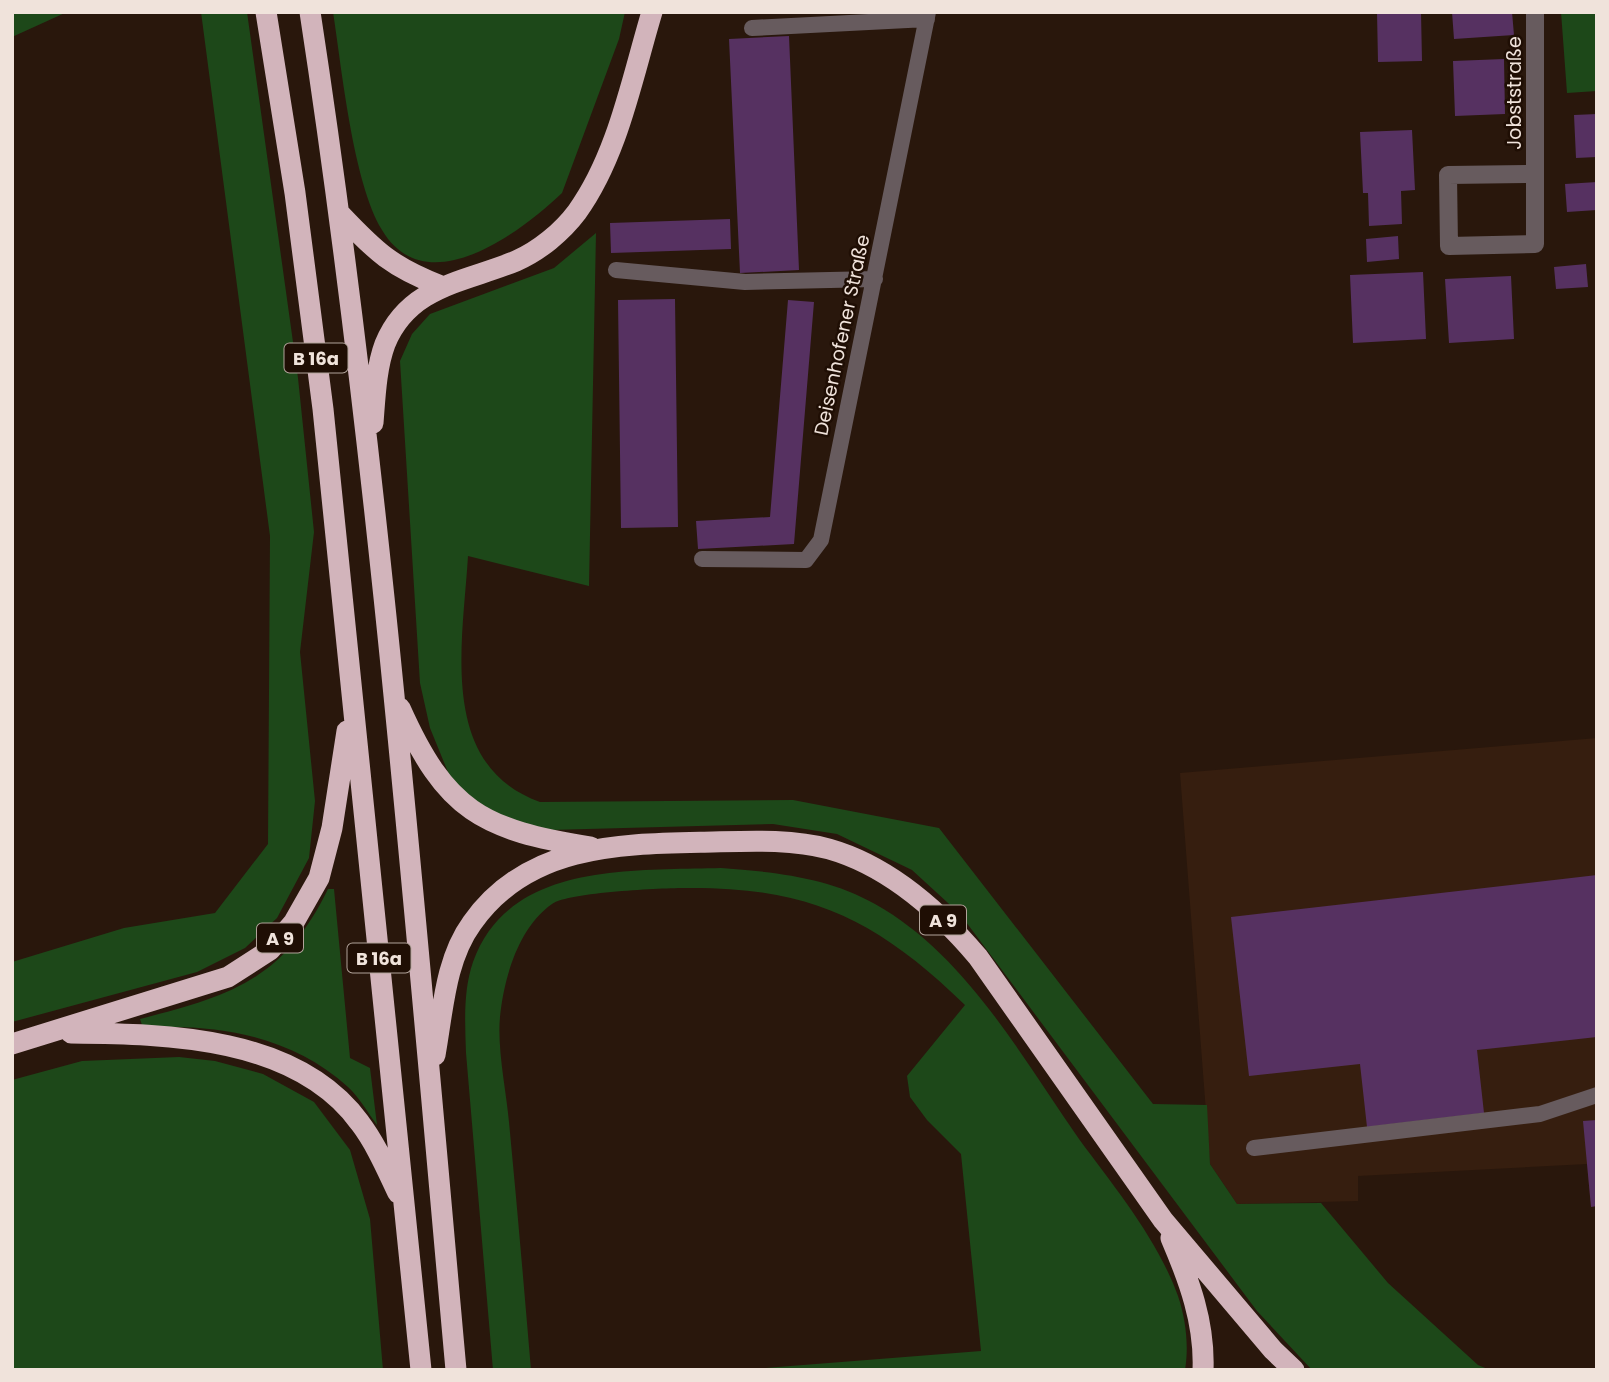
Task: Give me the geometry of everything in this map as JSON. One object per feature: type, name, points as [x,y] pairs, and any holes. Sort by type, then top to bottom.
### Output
[{"type":"highway","name":"B 16a","points":[[267,12],[295,193],[323,408],[421,1370]]},
{"type":"highway","name":"B 16a","points":[[310,12],[341,215],[370,471],[456,1370]]},
{"type":"highway","points":[[370,471],[374,407],[386,344],[417,302],[441,286],[517,261],[552,240],[577,212],[605,164],[652,12]]},
{"type":"highway","points":[[341,215],[385,260],[407,273],[441,286]]},
{"type":"highway","name":"A 9","points":[[392,690],[420,754],[443,785],[477,816],[534,838],[594,848],[733,842],[809,845],[851,858],[894,880],[924,902],[978,957],[1163,1220],[1273,1350],[1294,1370]]},
{"type":"highway","name":"A 9","points":[[12,1044],[228,977],[270,950],[294,922],[319,878],[332,828],[352,705]]},
{"type":"highway","name":"A 9","points":[[430,1081],[447,985],[458,946],[472,922],[492,901],[536,869],[594,848]]},
{"type":"highway","name":"A 9","points":[[53,1033],[157,1035],[236,1046],[306,1074],[339,1100],[360,1122],[406,1211]]},
{"type":"highway","name":"A 9","points":[[1163,1220],[1188,1274],[1202,1345],[1203,1370]]},
{"type":"street","name":"Jobststraße","points":[[1534,174],[1448,175],[1449,246],[1535,244],[1535,12]]},
{"type":"lane","points":[[752,28],[928,16]]},
{"type":"lane","name":"Deisenhofener Straße","points":[[702,559],[806,559],[821,540],[928,16]]},
{"type":"lane","points":[[616,270],[744,282],[875,279]]},
{"type":"lane","points":[[1254,1148],[1540,1114],[1597,1095]]},
{"type":"shaded area","points":[[1597,738],[1597,1206],[1591,1207],[1587,1164],[1358,1176],[1358,1201],[1237,1204],[1210,1164],[1180,773]]},
{"type":"green space","points":[[12,12],[67,12],[12,37]]},
{"type":"green space","points":[[201,12],[247,12],[298,378],[314,532],[300,652],[315,801],[309,858],[277,918],[245,948],[197,972],[12,1022],[12,962],[124,928],[215,913],[268,844],[270,536]]},
{"type":"green space","points":[[333,12],[625,12],[619,39],[562,193],[498,242],[473,254],[447,261],[423,261],[401,251],[382,230],[372,209],[363,184],[350,125]]},
{"type":"green space","points":[[1561,12],[1597,12],[1597,91],[1567,93]]},
{"type":"green space","points":[[596,233],[589,586],[468,556],[461,662],[463,697],[471,731],[485,760],[507,784],[540,802],[793,800],[939,828],[1153,1104],[1207,1105],[1210,1164],[1237,1204],[1321,1203],[1388,1283],[1478,1365],[1490,1370],[1312,1370],[1257,1311],[960,914],[912,870],[837,834],[773,824],[550,830],[512,821],[478,805],[450,777],[430,728],[420,683],[400,361],[412,334],[430,314],[554,268]]},
{"type":"green space","points":[[721,868],[800,877],[857,895],[908,925],[964,979],[1013,1042],[1159,1254],[1183,1314],[1187,1342],[1185,1370],[739,1370],[981,1351],[961,1154],[927,1120],[910,1097],[907,1076],[965,1005],[902,951],[871,930],[840,914],[806,902],[770,894],[731,889],[687,888],[617,892],[562,900],[540,914],[530,926],[515,955],[502,1002],[500,1042],[531,1370],[493,1370],[466,1053],[466,996],[473,962],[490,929],[515,905],[544,889],[578,878],[614,872]]},
{"type":"green space","points":[[328,889],[334,889],[350,1058],[370,1068],[377,1125],[348,1087],[303,1056],[252,1036],[198,1028],[143,1028],[140,1019],[202,1002],[252,979],[273,964],[293,944]]},
{"type":"green space","points":[[179,1057],[215,1061],[263,1074],[314,1102],[350,1150],[370,1219],[383,1370],[12,1370],[12,1080],[82,1061]]},
{"type":"building","points":[[1377,12],[1421,12],[1422,61],[1378,62]]},
{"type":"building","points":[[1452,12],[1512,12],[1514,35],[1454,39]]},
{"type":"building","points":[[789,36],[799,270],[740,273],[729,39]]},
{"type":"building","points":[[1504,59],[1505,114],[1455,116],[1453,61]]},
{"type":"building","points":[[1597,114],[1597,157],[1576,158],[1574,115]]},
{"type":"building","points":[[1412,130],[1415,190],[1401,191],[1402,224],[1369,226],[1368,193],[1363,193],[1360,132]]},
{"type":"building","points":[[1597,182],[1597,210],[1567,212],[1565,184]]},
{"type":"building","points":[[730,219],[731,249],[611,253],[610,223]]},
{"type":"building","points":[[1398,236],[1399,259],[1367,262],[1366,239]]},
{"type":"building","points":[[1586,264],[1588,287],[1556,289],[1554,267]]},
{"type":"building","points":[[1423,272],[1426,339],[1353,343],[1350,275]]},
{"type":"building","points":[[1511,276],[1514,339],[1449,343],[1445,279]]},
{"type":"building","points":[[675,299],[678,527],[621,528],[618,300]]},
{"type":"building","points":[[788,300],[814,302],[794,544],[698,549],[696,521],[770,517]]},
{"type":"building","points":[[1597,875],[1597,1037],[1477,1050],[1484,1113],[1367,1127],[1360,1064],[1249,1076],[1231,917]]},
{"type":"building","points":[[1597,1120],[1597,1206],[1591,1207],[1583,1121]]}]
